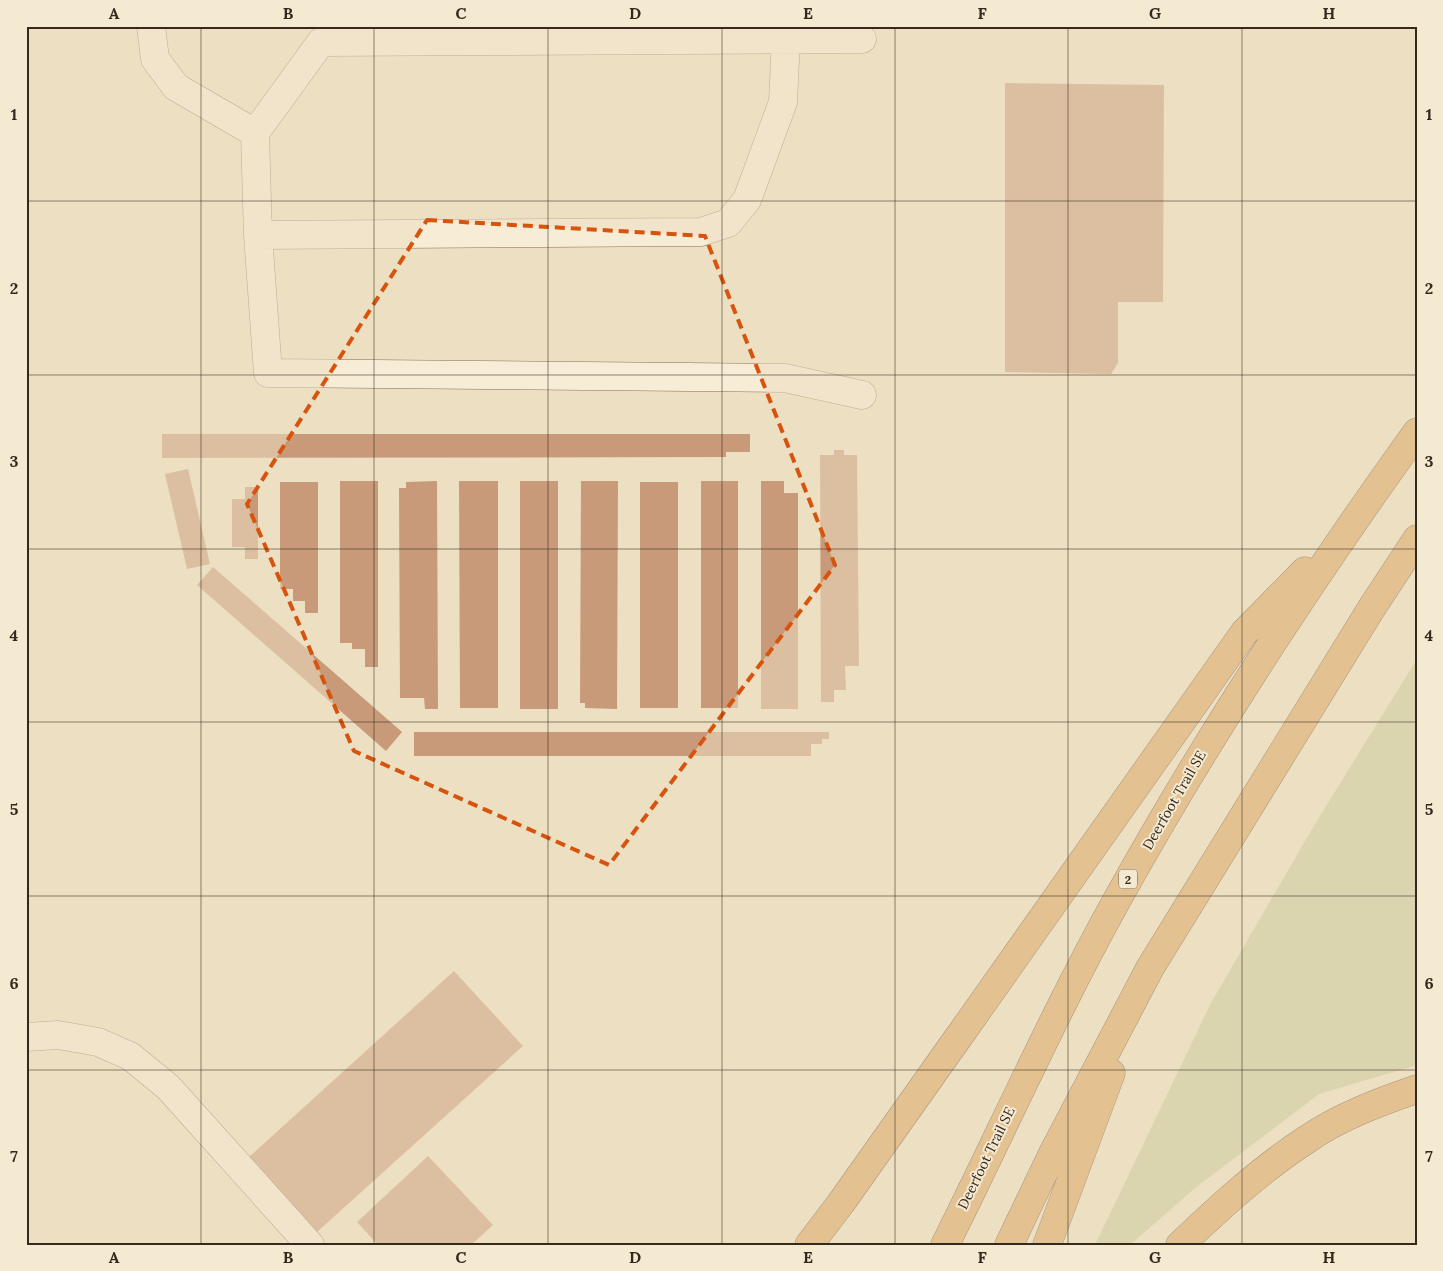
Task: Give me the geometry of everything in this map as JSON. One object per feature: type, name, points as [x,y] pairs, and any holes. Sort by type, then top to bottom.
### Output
[{"type":"highway","name":"Deerfoot Trail SE","points":[[944,1245],[1040,1047],[1117,899],[1197,760],[1347,530],[1417,432]]},
{"type":"highway","points":[[809,1245],[841,1203],[1244,633],[1347,530]]},
{"type":"highway","points":[[1009,1245],[1053,1153],[1150,968],[1370,609],[1417,539]]},
{"type":"highway","points":[[1048,1245],[1150,968]]},
{"type":"highway","points":[[1180,1245],[1239,1190],[1306,1139],[1370,1105],[1417,1089]]},
{"type":"lane","points":[[151,26],[155,59],[176,87],[255,133]]},
{"type":"lane","points":[[862,39],[786,39],[606,33],[321,34],[255,133],[258,235],[268,373],[785,378],[862,396]]},
{"type":"lane","points":[[258,235],[701,232],[728,222],[747,200],[783,102],[786,39]]},
{"type":"lane","points":[[26,1037],[58,1036],[98,1042],[130,1056],[168,1087],[310,1245]]},
{"type":"highlighted area","points":[[427,220],[705,236],[835,565],[609,865],[354,751],[247,504]]},
{"type":"green space","points":[[1417,659],[1417,1065],[1319,1094],[1195,1188],[1130,1245],[1095,1245],[1211,1003],[1315,824]]},
{"type":"building","points":[[1005,83],[1164,85],[1163,302],[1118,302],[1118,363],[1111,374],[1005,372]]},
{"type":"building","points":[[162,434],[750,434],[750,452],[726,452],[726,457],[162,458]]},
{"type":"building","points":[[834,450],[844,450],[844,455],[857,455],[859,666],[845,666],[846,690],[834,690],[834,702],[821,702],[820,455],[834,455]]},
{"type":"building","points":[[188,469],[210,564],[187,569],[165,474]]},
{"type":"building","points":[[340,481],[378,481],[378,667],[365,667],[365,649],[352,649],[352,643],[340,643]]},
{"type":"building","points":[[437,481],[438,709],[425,709],[424,698],[400,698],[399,488],[406,488],[406,482]]},
{"type":"building","points":[[459,481],[498,481],[498,708],[460,708]]},
{"type":"building","points":[[520,481],[558,481],[558,709],[520,709]]},
{"type":"building","points":[[581,481],[618,481],[617,709],[585,708],[585,703],[580,703]]},
{"type":"building","points":[[701,481],[738,481],[738,708],[701,708]]},
{"type":"building","points":[[761,481],[784,481],[784,493],[798,493],[798,709],[761,709]]},
{"type":"building","points":[[280,482],[318,482],[318,613],[305,613],[305,601],[293,601],[293,589],[280,589]]},
{"type":"building","points":[[640,482],[678,482],[678,708],[640,708]]},
{"type":"building","points":[[245,487],[258,487],[258,559],[245,559],[245,547],[232,547],[232,499],[245,499]]},
{"type":"building","points":[[213,567],[402,732],[386,751],[197,585]]},
{"type":"building","points":[[414,732],[829,732],[829,739],[822,739],[822,744],[811,744],[811,756],[414,756]]},
{"type":"building","points":[[454,971],[523,1046],[317,1232],[249,1157]]},
{"type":"building","points":[[428,1156],[493,1225],[471,1245],[378,1245],[357,1222]]}]
